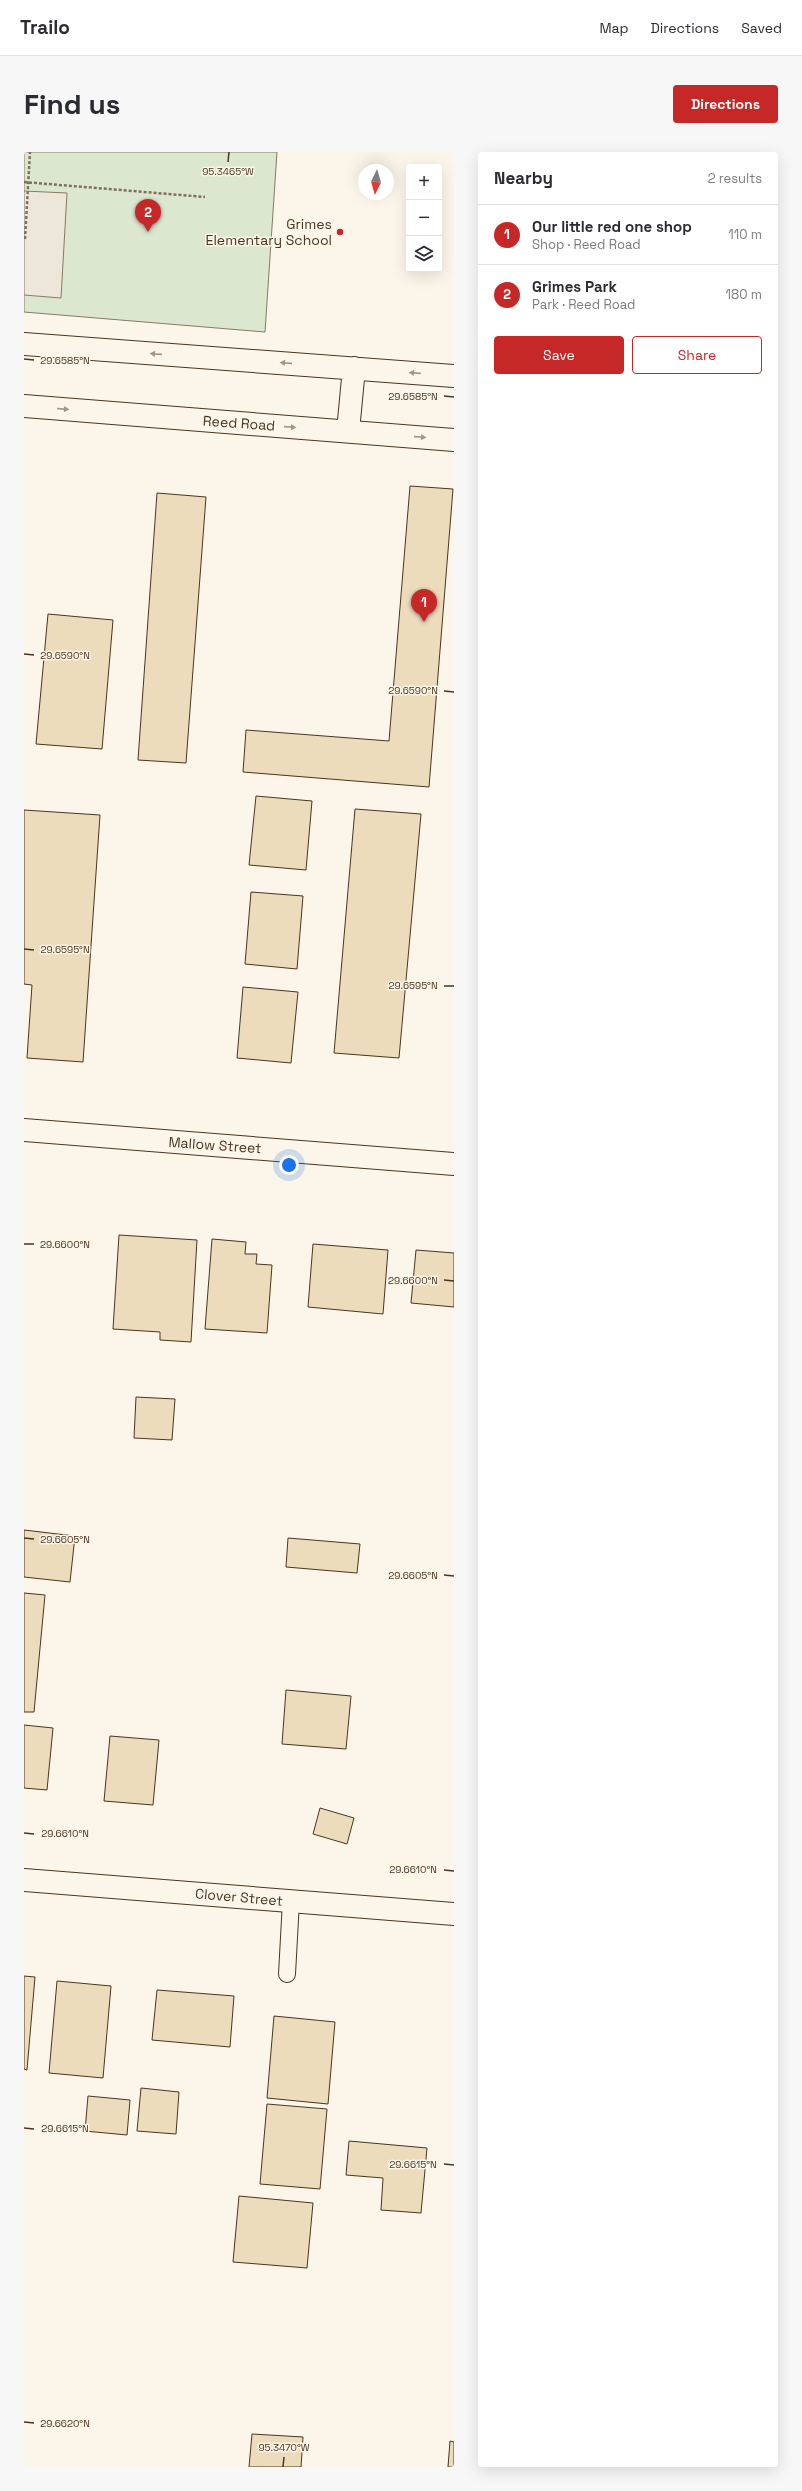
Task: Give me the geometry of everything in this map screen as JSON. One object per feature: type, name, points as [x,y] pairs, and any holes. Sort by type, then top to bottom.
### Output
[{"type":"street","points":[[24,344],[454,376]]},
{"type":"street","points":[[348,431],[354,368]]},
{"type":"street","name":"Reed Road","points":[[24,406],[454,440]]},
{"type":"street","name":"Mallow Street","points":[[24,1130],[454,1164]]},
{"type":"street","name":"Clover Street","points":[[24,1880],[454,1914]]},
{"type":"lane","points":[[287,1974],[291,1901]]},
{"type":"path","points":[[25,239],[30,152]]},
{"type":"path","points":[[24,182],[204,197]]},
{"type":"green space","points":[[24,152],[277,152],[265,332],[24,312]]},
{"type":"shaded area","points":[[24,191],[67,193],[61,298],[24,295]]},
{"type":"building","points":[[410,486],[453,489],[429,787],[243,772],[246,730],[389,741]]},
{"type":"building","points":[[157,493],[206,497],[186,763],[138,760]]},
{"type":"building","points":[[48,614],[113,620],[102,749],[36,744]]},
{"type":"building","points":[[256,796],[312,801],[306,870],[249,865]]},
{"type":"building","points":[[355,809],[421,814],[399,1058],[334,1053]]},
{"type":"building","points":[[24,810],[100,815],[83,1062],[27,1058],[32,985],[24,984]]},
{"type":"building","points":[[251,892],[303,896],[297,969],[245,964]]},
{"type":"building","points":[[243,987],[298,992],[291,1063],[237,1058]]},
{"type":"building","points":[[119,1235],[197,1240],[191,1342],[160,1340],[160,1332],[113,1329]]},
{"type":"building","points":[[212,1239],[246,1242],[245,1254],[257,1254],[256,1264],[272,1265],[267,1333],[205,1329]]},
{"type":"building","points":[[313,1244],[388,1250],[383,1314],[308,1307]]},
{"type":"building","points":[[416,1250],[454,1253],[454,1307],[411,1303]]},
{"type":"building","points":[[136,1397],[175,1399],[172,1440],[134,1438]]},
{"type":"building","points":[[24,1530],[75,1536],[70,1582],[24,1577]]},
{"type":"building","points":[[288,1538],[360,1544],[357,1573],[286,1567]]},
{"type":"building","points":[[24,1593],[45,1595],[34,1712],[24,1712]]},
{"type":"building","points":[[286,1690],[351,1696],[346,1749],[282,1744]]},
{"type":"building","points":[[24,1725],[53,1728],[47,1790],[24,1788]]},
{"type":"building","points":[[110,1736],[159,1740],[153,1805],[104,1801]]},
{"type":"building","points":[[320,1808],[354,1818],[347,1844],[313,1834]]},
{"type":"building","points":[[24,1976],[35,1977],[27,2070],[24,2069]]},
{"type":"building","points":[[57,1981],[111,1986],[103,2078],[49,2073]]},
{"type":"building","points":[[157,1990],[234,1996],[230,2047],[152,2040]]},
{"type":"building","points":[[274,2016],[335,2022],[328,2104],[267,2098]]},
{"type":"building","points":[[141,2088],[179,2092],[176,2134],[137,2131]]},
{"type":"building","points":[[88,2096],[130,2100],[127,2135],[85,2131]]},
{"type":"building","points":[[267,2104],[327,2109],[320,2189],[260,2184]]},
{"type":"building","points":[[349,2141],[427,2148],[421,2213],[381,2210],[383,2178],[346,2175]]},
{"type":"building","points":[[239,2196],[313,2203],[307,2268],[233,2262]]},
{"type":"building","points":[[252,2434],[303,2437],[301,2467],[249,2467]]},
{"type":"building","points":[[450,2441],[454,2442],[454,2467],[448,2467]]},
{"type":"place","name":"Grimes Park","points":[[148,232]]},
{"type":"place","name":"Grimes Elementary School","points":[[340,232]]},
{"type":"place","name":"Our little red one shop","points":[[424,622]]}]
